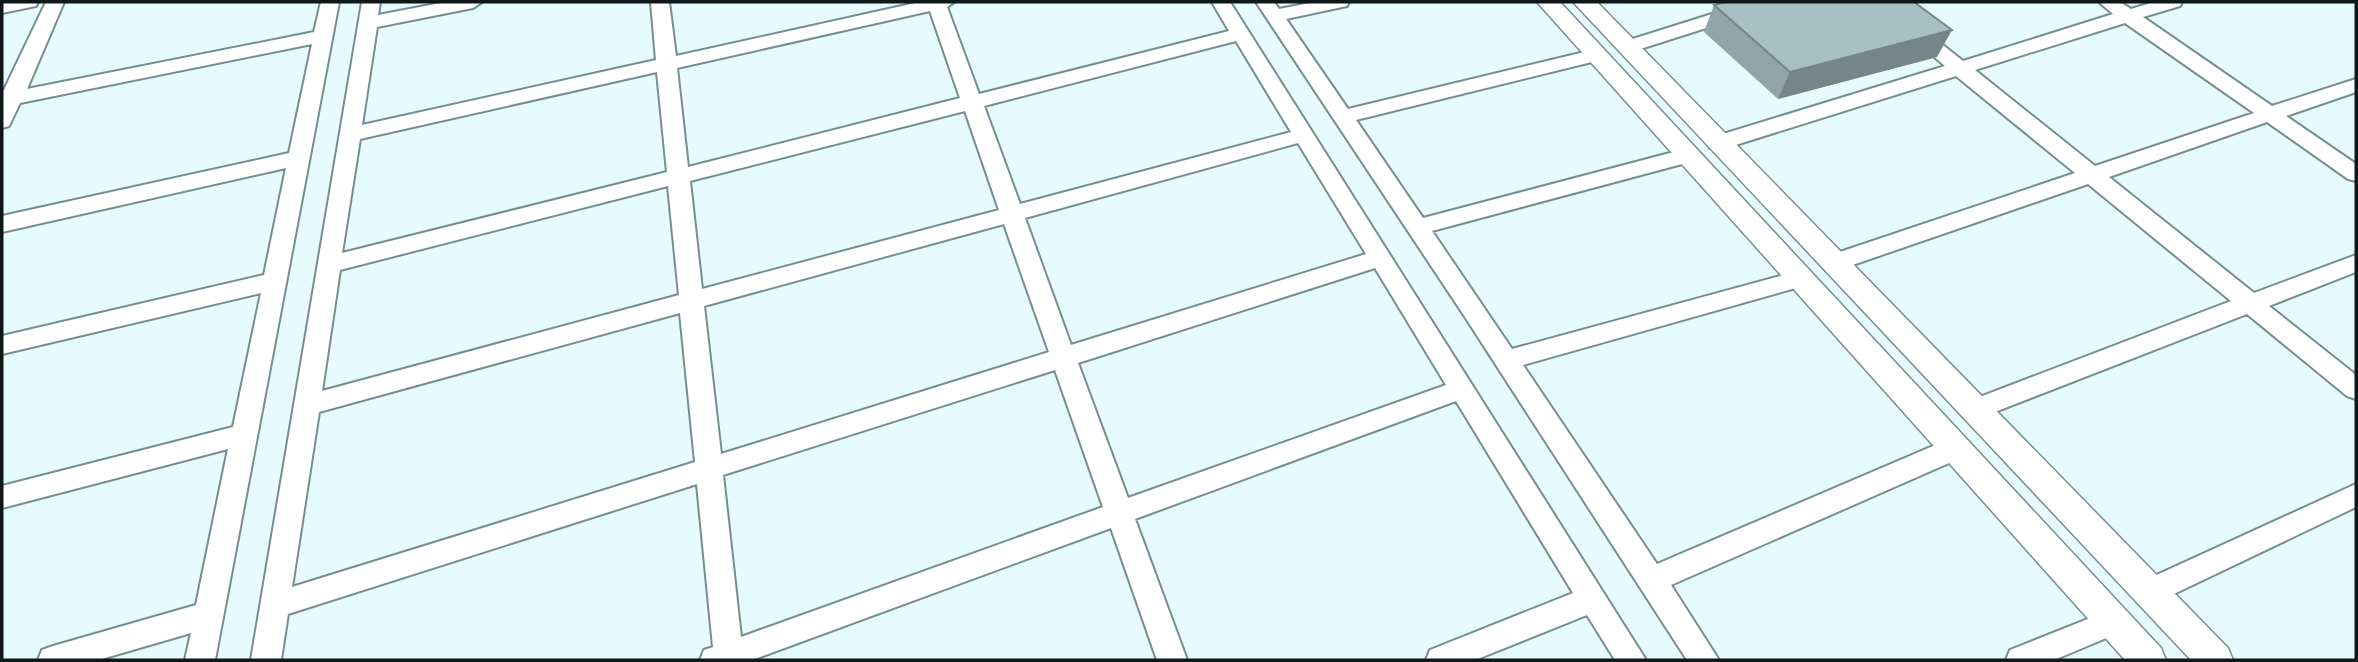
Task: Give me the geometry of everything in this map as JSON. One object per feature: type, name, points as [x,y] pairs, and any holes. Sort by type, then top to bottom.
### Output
[{"type":"main road","points":[[1548,2],[2148,660]]},
{"type":"main road","points":[[1584,2],[2215,660]]},
{"type":"street","points":[[2,7],[29,2]]},
{"type":"street","points":[[2,121],[7,99],[55,2]]},
{"type":"street","points":[[200,660],[330,2]]},
{"type":"street","points":[[266,660],[370,12],[473,2]]},
{"type":"street","points":[[660,2],[709,469],[724,659],[1462,389]]},
{"type":"street","points":[[350,134],[939,2],[972,103],[1172,660]]},
{"type":"street","points":[[1221,2],[1631,660]]},
{"type":"street","points":[[1340,2],[1270,9],[1704,660]]},
{"type":"street","points":[[1627,47],[1768,2]]},
{"type":"street","points":[[1878,2],[2356,389]]},
{"type":"street","points":[[2108,2],[2356,174]]},
{"type":"street","points":[[1718,142],[2174,2]]},
{"type":"street","points":[[329,265],[1241,34]]},
{"type":"street","points":[[7,99],[323,36]]},
{"type":"street","points":[[1343,117],[1597,55]]},
{"type":"street","points":[[1833,263],[2356,85]]},
{"type":"street","points":[[307,405],[1304,135]]},
{"type":"street","points":[[1417,227],[1689,155]]},
{"type":"street","points":[[2,224],[299,158]]},
{"type":"street","points":[[275,605],[1380,258]]},
{"type":"street","points":[[1973,410],[2356,263]]},
{"type":"street","points":[[1506,360],[1802,278]]},
{"type":"street","points":[[2,345],[275,281]]},
{"type":"street","points":[[2,497],[245,435]]},
{"type":"street","points":[[1651,580],[1956,448]]},
{"type":"street","points":[[2149,592],[2356,495]]},
{"type":"street","points":[[1441,660],[1592,599]]},
{"type":"street","points":[[54,660],[209,614]]},
{"type":"street","points":[[2021,660],[2113,622]]},
{"type":"building","points":[[1727,2],[1914,2],[1952,30],[1790,72],[1714,5]]}]
